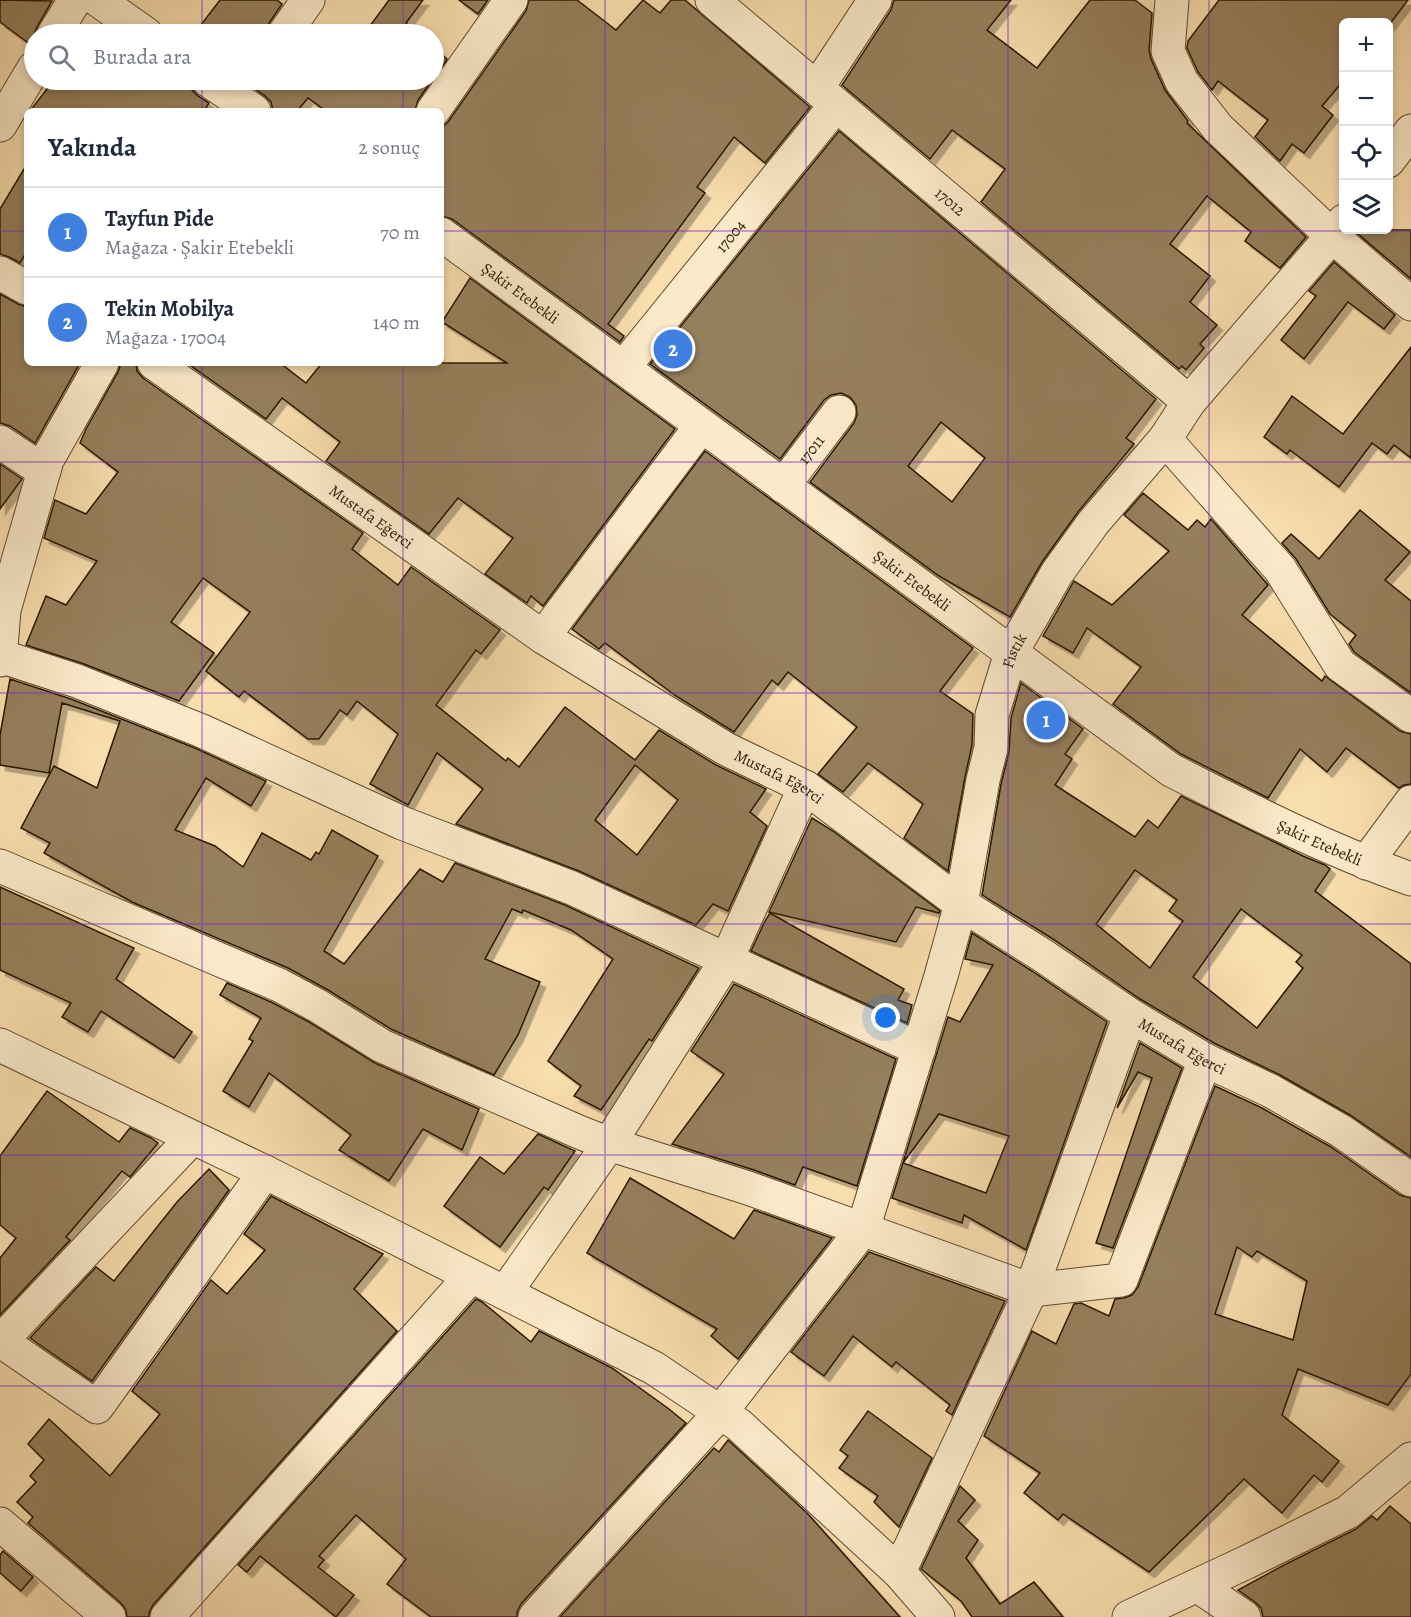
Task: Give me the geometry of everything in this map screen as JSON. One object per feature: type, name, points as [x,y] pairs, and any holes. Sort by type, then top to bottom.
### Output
[{"type":"street","points":[[60,24],[75,0]]},
{"type":"street","points":[[98,0],[132,24]]},
{"type":"street","points":[[291,24],[308,0]]},
{"type":"street","points":[[436,108],[511,0]]},
{"type":"street","name":"17012","points":[[712,0],[1189,402]]},
{"type":"street","name":"17004","points":[[623,368],[827,96],[875,0]]},
{"type":"street","points":[[1172,0],[1168,51],[1182,82],[1218,128],[1338,229],[1411,304]]},
{"type":"street","points":[[0,125],[24,85]]},
{"type":"street","points":[[226,90],[244,100]]},
{"type":"street","points":[[1393,156],[1411,131]]},
{"type":"street","name":"Fıstık","points":[[864,1229],[942,976],[961,904],[990,748],[992,715],[1011,653],[1063,565],[1093,523],[1165,439],[1189,402],[1338,229]]},
{"type":"street","name":"Şakir Etebekli","points":[[444,236],[1171,770],[1366,863],[1411,879]]},
{"type":"street","points":[[0,273],[24,286]]},
{"type":"street","points":[[100,366],[47,460],[4,610],[0,658],[77,681],[202,731],[402,823],[572,888],[919,1049]]},
{"type":"street","name":"Mustafa Eğerci","points":[[158,366],[543,637],[726,750],[805,787],[961,904],[1042,955],[1130,1015],[1205,1060],[1271,1091],[1341,1131],[1411,1180]]},
{"type":"street","name":"17011","points":[[783,486],[839,412]]},
{"type":"street","points":[[543,637],[701,426]]},
{"type":"street","points":[[1165,439],[1280,569],[1340,665],[1411,716]]},
{"type":"street","points":[[0,442],[44,471]]},
{"type":"street","points":[[505,1293],[609,1144],[727,959],[805,787]]},
{"type":"street","points":[[1366,863],[1411,802]]},
{"type":"street","points":[[0,866],[279,985],[318,1006],[382,1046],[609,1144],[748,1188],[1031,1290],[1121,1280],[1205,1060]]},
{"type":"street","points":[[899,1572],[1031,1290],[1130,1015]]},
{"type":"street","points":[[0,1045],[265,1172],[654,1368],[739,1425],[899,1572],[938,1617]]},
{"type":"street","points":[[192,1138],[0,1341],[97,1407],[265,1172]]},
{"type":"street","points":[[535,1617],[720,1413],[864,1229]]},
{"type":"street","points":[[167,1617],[471,1276]]},
{"type":"street","points":[[1129,1617],[1198,1586],[1348,1512],[1411,1459]]},
{"type":"street","points":[[0,1524],[109,1617]]},
{"type":"street","points":[[1198,1586],[1244,1617]]},
{"type":"building","points":[[0,0],[52,1],[39,24],[24,24],[24,40],[0,22]]},
{"type":"building","points":[[220,0],[277,0],[282,4],[269,24],[202,24]]},
{"type":"building","points":[[389,0],[423,0],[407,24],[371,24]]},
{"type":"building","points":[[459,0],[488,0],[478,14]]},
{"type":"building","points":[[529,0],[577,0],[616,30],[643,0],[660,13],[671,0],[685,0],[810,107],[765,163],[734,137],[697,187],[705,193],[608,324],[624,336],[620,342],[452,219],[444,217],[444,125],[526,11]]},
{"type":"building","points":[[894,0],[1011,0],[987,30],[1037,68],[1090,0],[1135,0],[1152,13],[1149,50],[1151,59],[1165,90],[1188,121],[1187,123],[1306,237],[1280,268],[1245,241],[1251,232],[1207,196],[1170,244],[1210,276],[1190,302],[1217,325],[1200,344],[1204,348],[1186,370],[1182,366],[1179,369],[981,202],[1005,169],[952,130],[930,159],[842,85],[891,10]]},
{"type":"building","points":[[1219,0],[1408,0],[1393,20],[1339,18],[1339,86],[1322,106],[1333,115],[1304,153],[1292,144],[1280,161],[1255,137],[1268,120],[1218,81],[1212,90],[1198,72],[1187,48],[1188,41]]},
{"type":"building","points":[[46,90],[192,90],[209,103],[206,108],[32,108]]},
{"type":"building","points":[[257,90],[425,90],[416,108],[322,108],[308,98],[300,108],[272,108],[271,102]]},
{"type":"building","points":[[839,131],[1156,399],[1126,438],[1134,444],[1078,512],[1042,562],[1010,617],[939,576],[810,482],[854,423],[857,415],[856,405],[850,397],[841,393],[831,395],[824,400],[780,459],[650,364]],"holes":[[[941,422],[985,458],[952,502],[908,466]]]},
{"type":"building","points":[[24,169],[24,256],[20,263],[0,254],[0,209]]},
{"type":"building","points":[[1393,230],[1411,230],[1411,279],[1358,234],[1393,234]]},
{"type":"building","points":[[1334,262],[1395,315],[1384,329],[1348,302],[1304,359],[1281,340],[1316,296],[1309,291]]},
{"type":"building","points":[[470,278],[675,429],[543,606],[531,596],[527,603],[485,574],[513,538],[458,498],[429,534],[326,461],[340,442],[282,398],[266,419],[191,366],[284,366],[306,383],[320,366],[444,366],[444,363],[507,363],[444,323],[444,319]]},
{"type":"building","points":[[0,294],[24,306],[24,366],[78,366],[35,443],[10,426],[0,423]]},
{"type":"building","points":[[1411,347],[1411,458],[1394,445],[1387,454],[1372,443],[1339,487],[1290,450],[1287,454],[1264,437],[1292,396],[1343,434]]},
{"type":"building","points":[[120,366],[136,366],[137,371],[143,378],[363,533],[352,549],[398,585],[411,567],[500,630],[481,654],[476,650],[436,705],[506,761],[508,758],[519,767],[565,707],[635,760],[659,730],[716,765],[766,789],[750,812],[767,826],[728,911],[713,904],[696,925],[579,871],[456,824],[483,789],[437,753],[408,805],[370,784],[398,734],[357,701],[347,715],[340,710],[319,739],[308,739],[244,691],[239,697],[206,671],[250,612],[203,578],[171,622],[214,653],[179,701],[84,664],[26,645],[46,596],[66,605],[97,561],[44,538],[55,500],[86,514],[118,472],[80,443]],"holes":[[[635,765],[678,800],[637,855],[595,820]]]},
{"type":"building","points":[[705,451],[973,648],[940,691],[973,714],[972,745],[948,871],[904,838],[923,804],[898,785],[868,763],[843,792],[818,774],[857,727],[788,672],[778,685],[772,680],[734,732],[676,696],[605,643],[599,649],[572,629]]},
{"type":"building","points":[[0,464],[22,479],[0,509]]},
{"type":"building","points":[[1143,493],[1188,530],[1197,520],[1205,527],[1211,519],[1268,585],[1242,615],[1322,681],[1325,676],[1400,731],[1411,734],[1411,784],[1399,788],[1346,748],[1327,772],[1300,749],[1268,798],[1181,754],[1113,704],[1141,667],[1087,628],[1073,653],[1043,636],[1074,581],[1112,605],[1169,551],[1124,515]]},
{"type":"building","points":[[1360,510],[1410,552],[1385,580],[1411,601],[1411,693],[1354,652],[1349,644],[1356,635],[1330,614],[1296,559],[1282,543],[1291,534],[1319,559]]},
{"type":"building","points":[[10,679],[71,699],[195,748],[266,781],[251,806],[206,778],[175,830],[215,846],[243,867],[262,833],[311,860],[316,852],[319,854],[332,830],[378,856],[324,951],[344,964],[420,869],[443,882],[455,863],[565,905],[699,968],[652,1041],[649,1039],[601,1110],[574,1096],[581,1086],[548,1061],[613,959],[571,930],[523,910],[522,913],[512,909],[485,959],[540,982],[518,1035],[494,1075],[391,1029],[288,968],[132,902],[44,853],[50,843],[21,828],[54,766],[97,788],[120,721],[62,703],[49,773],[0,765],[0,735]]},
{"type":"building","points":[[1021,683],[1083,729],[1065,754],[1072,759],[1055,785],[1135,837],[1148,820],[1158,828],[1181,796],[1330,869],[1315,891],[1411,964],[1411,1157],[1350,1115],[1280,1075],[1214,1043],[1140,999],[1053,939],[982,895],[1001,784],[1009,752],[1011,718]],"holes":[[[1135,870],[1177,900],[1169,911],[1183,921],[1150,968],[1096,924]],[[1241,909],[1302,955],[1296,962],[1303,968],[1257,1028],[1193,977]]]},
{"type":"building","points":[[812,818],[833,831],[940,911],[939,913],[916,907],[896,942],[769,912]]},
{"type":"building","points":[[0,887],[134,948],[116,979],[192,1032],[174,1058],[101,1011],[88,1032],[62,1017],[71,1003],[0,970]]},
{"type":"building","points":[[770,913],[904,989],[898,1000],[912,1005],[907,1023],[751,951]]},
{"type":"building","points":[[972,933],[1107,1022],[1026,1250],[964,1215],[962,1223],[892,1198],[948,1017],[960,1022],[993,965],[965,959]],"holes":[[[939,1114],[1009,1136],[986,1193],[903,1163]]]},
{"type":"building","points":[[227,983],[309,1022],[375,1063],[479,1109],[462,1150],[423,1129],[389,1181],[339,1150],[351,1135],[269,1073],[249,1107],[223,1091],[253,1041],[249,1039],[261,1018],[220,995]]},
{"type":"building","points":[[734,984],[896,1059],[857,1186],[803,1167],[795,1185],[672,1144],[724,1074],[691,1051]]},
{"type":"building","points":[[1140,1043],[1182,1068],[1113,1248],[1096,1243],[1152,1078],[1138,1072],[1117,1108]]},
{"type":"building","points":[[1215,1086],[1262,1108],[1331,1147],[1400,1195],[1411,1198],[1411,1374],[1388,1405],[1298,1369],[1282,1415],[1339,1461],[1322,1482],[1314,1475],[1282,1513],[1244,1479],[1149,1572],[1063,1514],[1058,1520],[1024,1493],[1040,1473],[984,1436],[1032,1331],[1056,1344],[1074,1304],[1081,1303],[1109,1316],[1115,1299],[1132,1295],[1138,1287]],"holes":[[[1237,1247],[1252,1257],[1257,1251],[1307,1281],[1293,1340],[1215,1314]]]},
{"type":"building","points":[[47,1091],[119,1142],[130,1128],[158,1143],[130,1177],[122,1171],[66,1237],[70,1240],[0,1315],[0,1258],[16,1238],[0,1225],[0,1156]]},
{"type":"building","points":[[538,1134],[575,1151],[548,1190],[544,1187],[500,1247],[444,1206],[480,1157],[504,1174]]},
{"type":"building","points":[[209,1169],[229,1190],[92,1381],[30,1338],[96,1267],[114,1281],[177,1202]]},
{"type":"building","points":[[630,1178],[734,1239],[754,1210],[832,1238],[738,1359],[711,1336],[717,1329],[587,1253]]},
{"type":"building","points":[[271,1196],[383,1254],[354,1289],[397,1331],[153,1605],[149,1617],[127,1617],[126,1610],[121,1603],[28,1523],[33,1517],[17,1502],[36,1482],[30,1476],[44,1460],[28,1444],[49,1419],[110,1476],[160,1414],[132,1391],[211,1280],[227,1294],[265,1250],[244,1234]]},
{"type":"building","points":[[869,1252],[1005,1301],[952,1415],[946,1411],[950,1405],[896,1362],[892,1367],[853,1336],[824,1376],[791,1352]]},
{"type":"building","points":[[476,1299],[531,1342],[539,1331],[612,1368],[686,1423],[521,1604],[517,1617],[431,1617],[387,1584],[406,1559],[356,1515],[319,1556],[324,1560],[318,1567],[354,1595],[336,1617],[260,1556],[247,1572],[238,1565]]},
{"type":"building","points":[[868,1411],[932,1458],[899,1527],[874,1502],[878,1496],[839,1468],[848,1456],[840,1450]]},
{"type":"building","points":[[728,1440],[807,1513],[900,1617],[560,1617],[714,1448],[719,1452]]},
{"type":"building","points":[[960,1486],[975,1500],[958,1521],[978,1540],[966,1558],[1000,1604],[1034,1582],[1063,1617],[972,1617],[961,1601],[921,1569]]},
{"type":"building","points":[[1390,1506],[1411,1524],[1411,1617],[1263,1617],[1261,1608],[1238,1590],[1356,1529],[1372,1516],[1377,1520]]},
{"type":"building","points":[[3,1551],[33,1577],[21,1591],[0,1573],[0,1555]]},
{"type":"place","name":"Tekin Mobilya","points":[[673,349]]},
{"type":"place","name":"Tayfun Pide","points":[[1046,720]]}]
